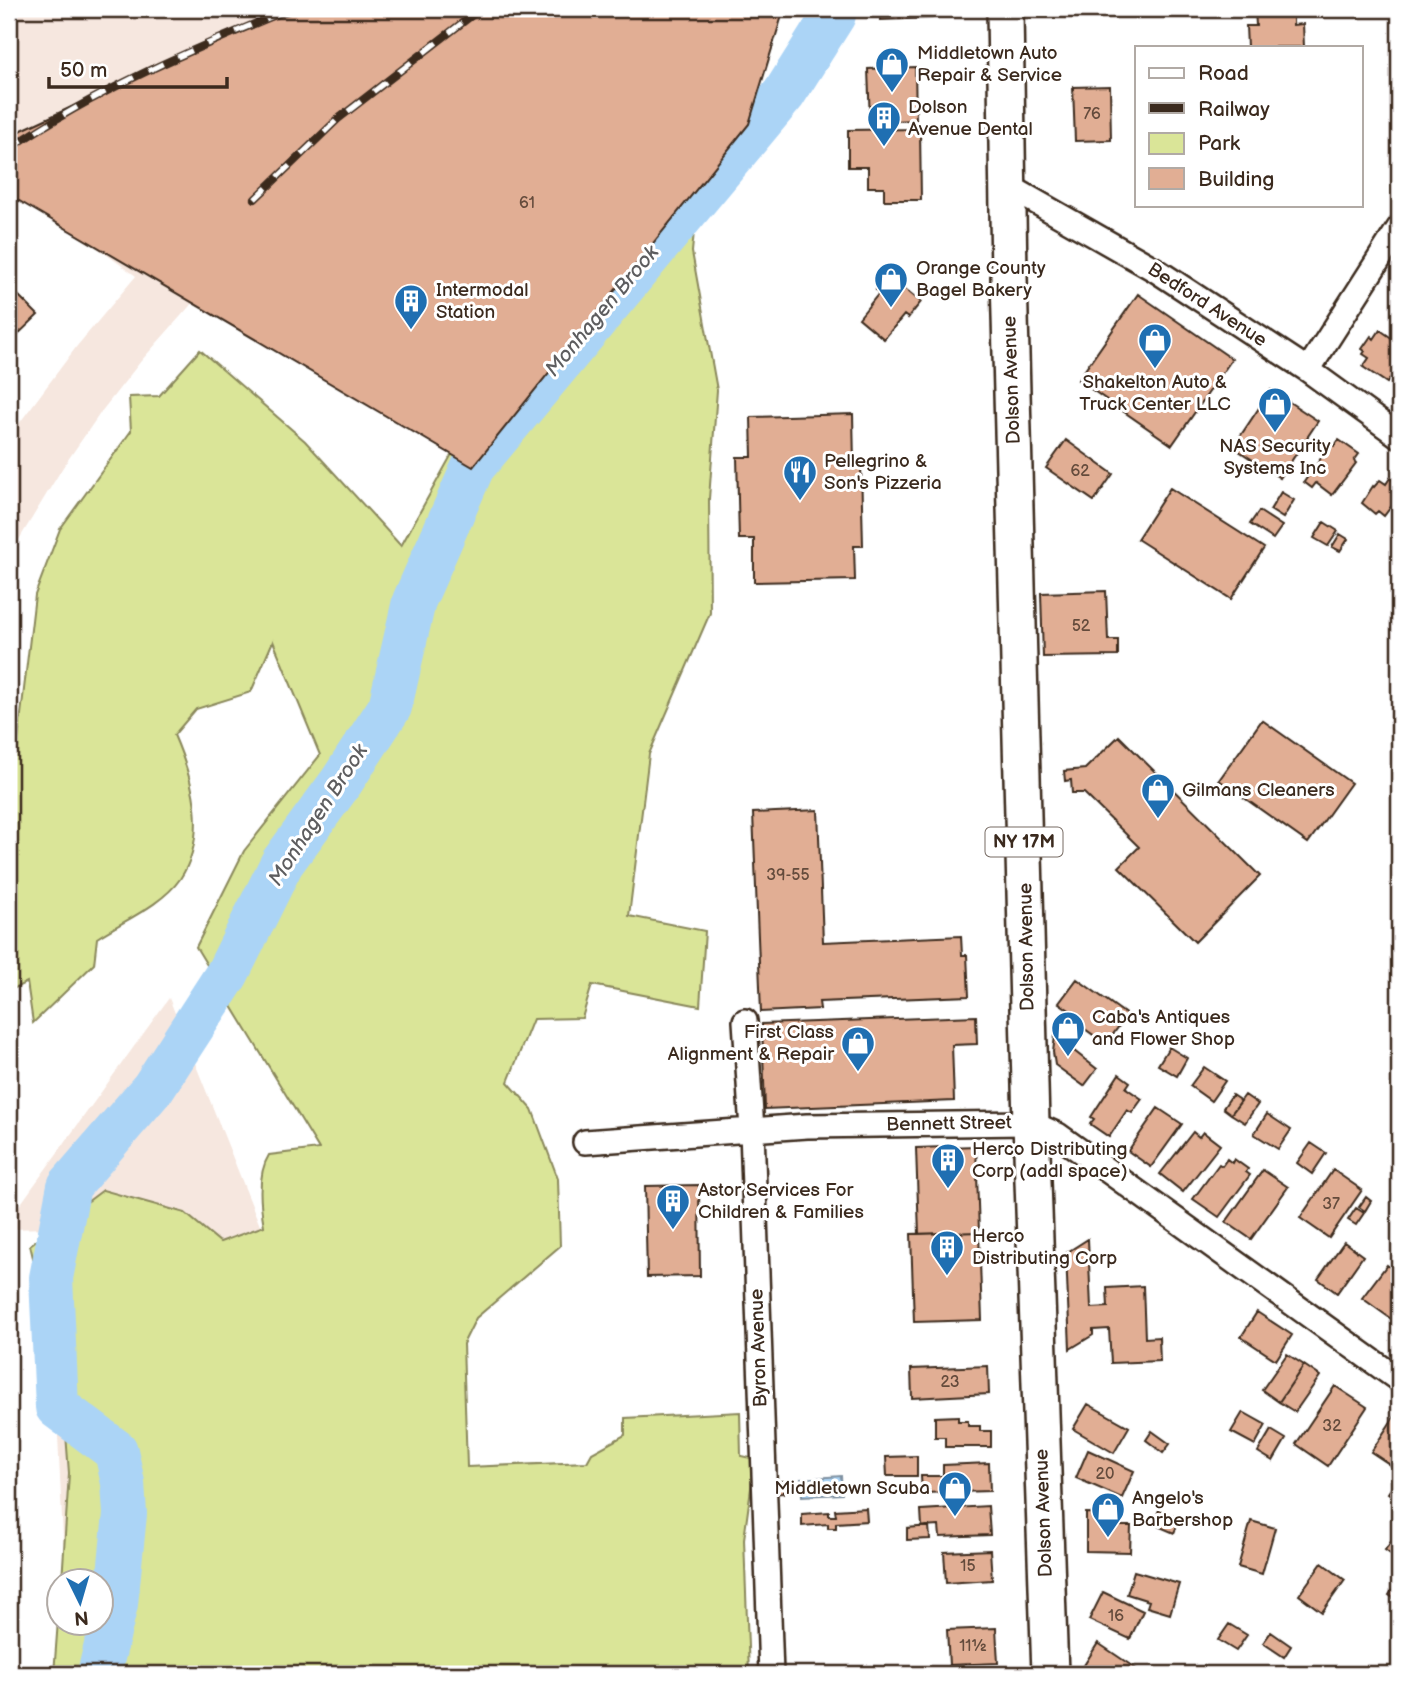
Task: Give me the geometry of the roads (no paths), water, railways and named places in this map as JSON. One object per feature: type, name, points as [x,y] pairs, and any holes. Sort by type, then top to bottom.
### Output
[{"type":"main road","name":"Dolson Avenue","points":[[1005,9],[1031,1123],[1050,1674]]},
{"type":"street","name":"Bedford Avenue","points":[[1008,186],[1154,269],[1308,370],[1399,436]]},
{"type":"street","points":[[1308,370],[1399,228]]},
{"type":"street","name":"Byron Avenue","points":[[745,1021],[752,1130],[771,1674]]},
{"type":"street","name":"Bennett Street","points":[[585,1142],[807,1126],[1031,1123],[1058,1135],[1399,1380]]},
{"type":"water","points":[[841,1476],[842,1494],[802,1496],[801,1479]]},
{"type":"waterway","name":"Monhagen Brook","points":[[99,1674],[116,1604],[125,1514],[123,1483],[116,1451],[57,1407],[51,1278],[69,1186],[153,1088],[227,974],[282,863],[342,781],[390,707],[414,601],[473,467],[784,94],[834,15],[835,9]]},
{"type":"railway","points":[[9,149],[111,89],[181,55],[290,9]]},
{"type":"railway","points":[[255,199],[338,119],[480,9]]},
{"type":"place","name":"Middletown Auto Repair & Service","points":[[892,94]]},
{"type":"place","name":"Dolson Avenue Dental","points":[[884,148]]},
{"type":"place","name":"Orange County Bagel Bakery","points":[[891,309]]},
{"type":"place","name":"Intermodal Station","points":[[411,331]]},
{"type":"place","name":"Shakelton Auto & Truck Center LLC","points":[[1155,370]]},
{"type":"place","name":"NAS Security Systems Inc","points":[[1275,434]]},
{"type":"place","name":"Pellegrino & Son's Pizzeria","points":[[800,502]]},
{"type":"place","name":"Gilmans Cleaners","points":[[1158,820]]},
{"type":"place","name":"Caba's Antiques and Flower Shop","points":[[1068,1058]]},
{"type":"place","name":"First Class Alignment & Repair","points":[[858,1073]]},
{"type":"place","name":"Herco Distributing Corp (addl space)","points":[[948,1190]]},
{"type":"place","name":"Astor Services For Children & Families","points":[[673,1231]]},
{"type":"place","name":"Herco Distributing Corp","points":[[947,1277]]},
{"type":"place","name":"Middletown Scuba","points":[[955,1518]]},
{"type":"place","name":"Angelo's Barbershop","points":[[1108,1539]]}]
